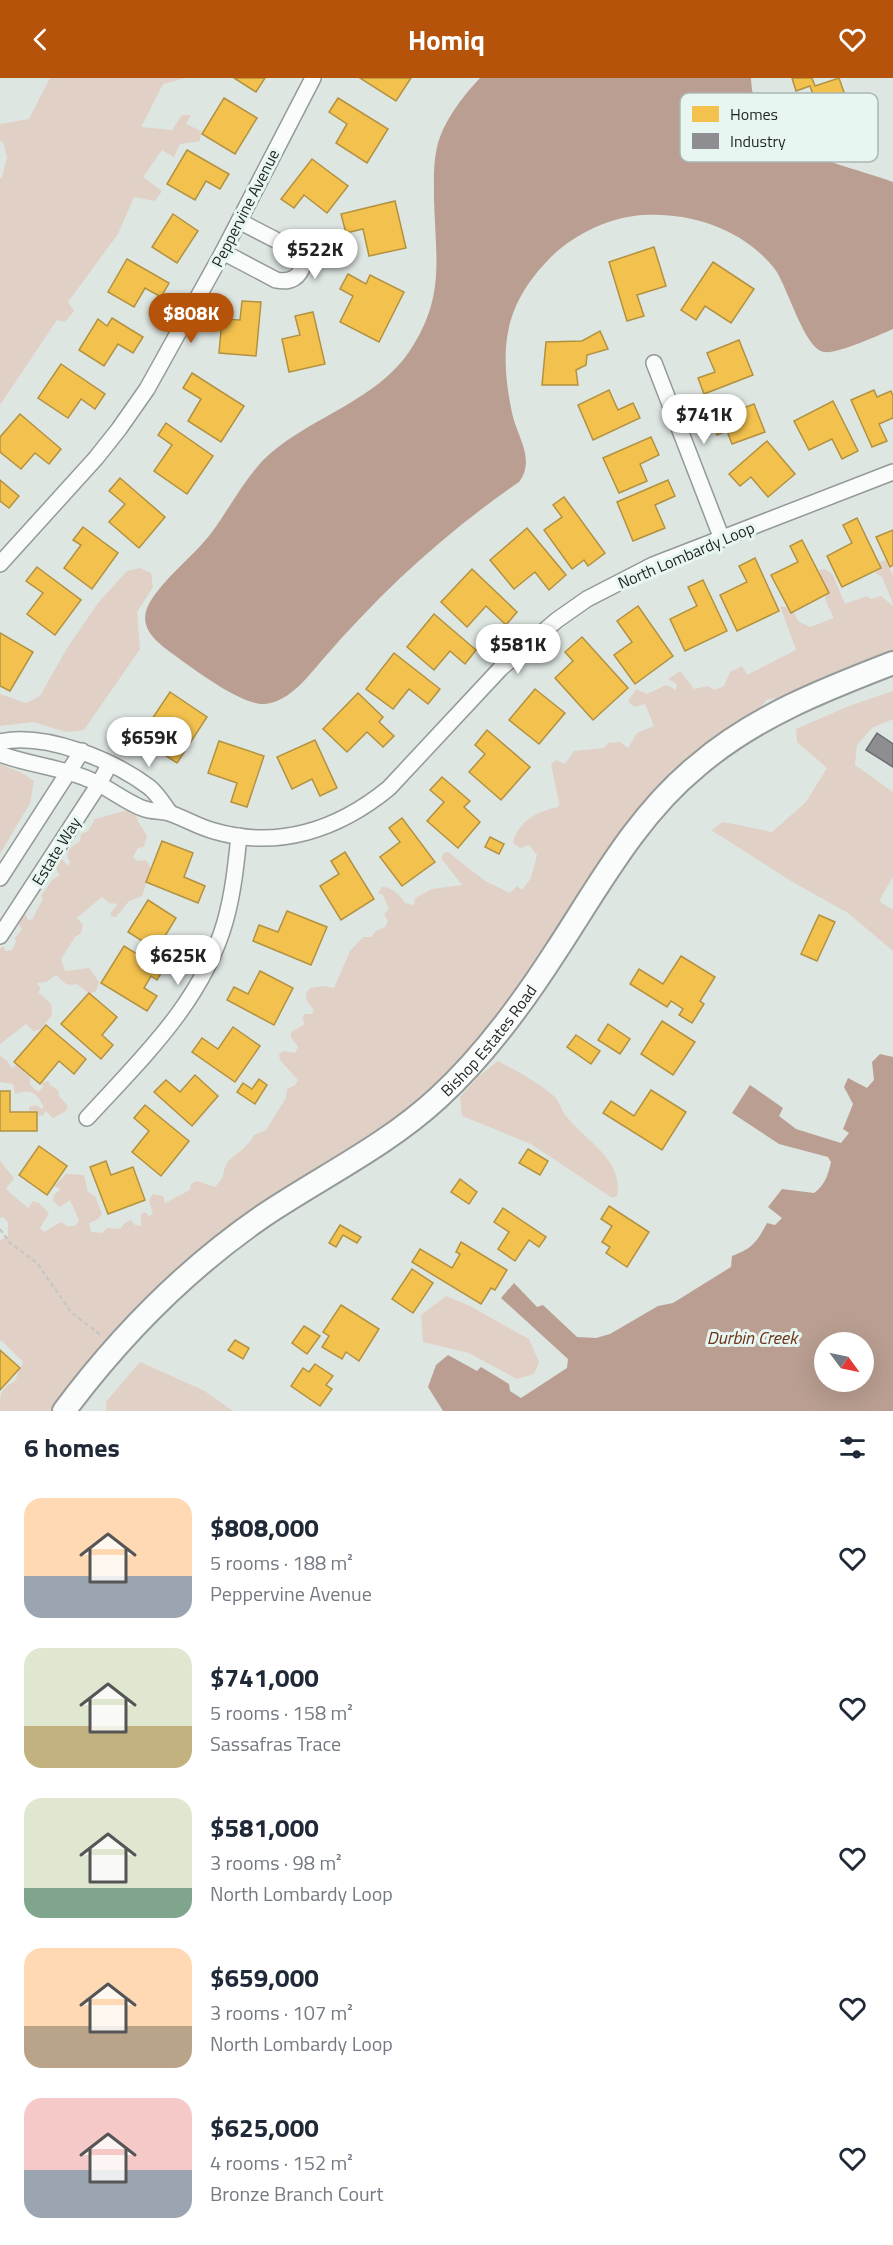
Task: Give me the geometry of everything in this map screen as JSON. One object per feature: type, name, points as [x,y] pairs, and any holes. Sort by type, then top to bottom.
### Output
[{"type":"street","name":"Peppervine Avenue","points":[[0,564],[96,458],[152,380],[223,252],[313,78]]},
{"type":"street","points":[[223,252],[276,280],[284,282],[295,279],[301,272],[303,264],[295,250],[239,221]]},
{"type":"street","points":[[654,363],[722,539]]},
{"type":"street","name":"North Lombardy Loop","points":[[0,754],[94,781],[144,809],[170,813],[215,831],[266,838],[291,836],[326,826],[356,812],[389,788],[501,668],[557,620],[620,581],[653,565],[893,472]]},
{"type":"street","name":"Bishop Estates Road","points":[[64,1411],[115,1347],[160,1301],[227,1242],[393,1134],[437,1099],[462,1075],[492,1041],[528,992],[626,844],[658,805],[696,766],[752,726],[787,707],[893,663]]},
{"type":"street","points":[[0,742],[15,738],[82,751],[151,788],[170,813]]},
{"type":"street","name":"Estate Way","points":[[0,878],[82,751]]},
{"type":"street","name":"Estate Way","points":[[0,936],[104,762]]},
{"type":"street","points":[[87,1118],[166,1032],[200,982],[214,954],[225,923],[240,836]]},
{"type":"path","points":[[0,1229],[10,1243],[37,1263],[71,1312],[115,1347]]},
{"type":"shaded area","points":[[50,78],[186,78],[163,84],[141,127],[172,130],[182,115],[191,115],[186,124],[201,131],[200,141],[180,144],[174,157],[162,150],[143,177],[162,191],[155,201],[134,197],[118,234],[68,302],[74,311],[65,322],[57,320],[0,405],[0,178],[2,178],[7,157],[3,142],[0,141],[0,124],[29,119]]},
{"type":"shaded area","points":[[886,560],[893,576],[893,604],[882,577],[875,573],[880,569],[879,562]]},
{"type":"shaded area","points":[[140,568],[151,573],[153,587],[137,612],[140,649],[84,730],[66,732],[33,722],[0,726],[0,694],[26,703],[40,696],[66,650],[98,603],[127,571]]},
{"type":"shaded area","points":[[825,569],[833,575],[845,604],[867,596],[871,599],[881,596],[893,606],[893,655],[783,698],[768,699],[750,718],[688,760],[477,1048],[419,1104],[261,1209],[56,1411],[0,1411],[2,1392],[15,1381],[23,1362],[0,1341],[0,1241],[8,1235],[8,1222],[3,1217],[0,1218],[0,1161],[14,1178],[6,1189],[28,1208],[33,1201],[39,1203],[49,1213],[40,1228],[44,1232],[61,1222],[67,1226],[75,1226],[79,1220],[70,1200],[60,1207],[53,1201],[54,1195],[61,1189],[54,1186],[66,1174],[84,1175],[88,1192],[95,1196],[102,1214],[97,1220],[89,1223],[91,1232],[102,1233],[107,1228],[120,1229],[131,1220],[135,1225],[141,1226],[141,1214],[145,1212],[149,1216],[153,1214],[149,1200],[153,1194],[163,1196],[165,1203],[190,1190],[191,1184],[197,1181],[215,1187],[222,1178],[228,1161],[247,1145],[254,1135],[266,1130],[286,1098],[287,1089],[295,1085],[298,1080],[280,1060],[279,1054],[283,1051],[295,1053],[298,1047],[291,1037],[291,1032],[305,1024],[302,1018],[305,1014],[312,1014],[314,1010],[306,1000],[306,994],[310,988],[325,986],[334,988],[350,951],[363,937],[371,937],[376,931],[385,927],[388,921],[384,914],[389,909],[383,895],[378,893],[382,887],[395,892],[405,903],[414,905],[415,898],[432,889],[462,885],[441,858],[444,853],[448,852],[485,881],[510,893],[517,886],[522,890],[531,878],[537,855],[529,845],[520,848],[513,843],[519,829],[530,818],[558,807],[551,764],[556,760],[565,764],[574,751],[604,748],[608,743],[620,742],[628,748],[637,733],[654,726],[645,704],[634,707],[628,701],[636,689],[647,694],[666,685],[676,690],[677,684],[668,679],[680,671],[694,689],[708,686],[714,690],[724,686],[730,672],[742,666],[747,675],[796,650],[780,606],[792,608],[798,621],[810,627],[834,618],[827,604],[819,570]]},
{"type":"shaded area","points":[[893,691],[893,719],[872,728],[857,745],[855,765],[893,792],[893,877],[879,901],[893,910],[893,951],[848,913],[791,881],[711,830],[723,822],[772,832],[806,802],[827,768],[797,742],[796,729],[849,706]]},
{"type":"shaded area","points":[[0,764],[34,781],[30,803],[0,854]]},
{"type":"shaded area","points":[[128,810],[135,811],[147,836],[144,847],[138,848],[133,857],[137,861],[146,860],[151,868],[142,896],[129,901],[116,917],[110,914],[118,904],[109,903],[102,897],[77,918],[83,925],[81,933],[75,937],[61,959],[65,971],[89,968],[99,982],[96,991],[89,994],[76,983],[66,984],[56,975],[46,982],[37,983],[41,989],[38,992],[51,1004],[52,1015],[41,1029],[33,1031],[26,1024],[0,1044],[0,949],[3,946],[6,951],[12,950],[16,942],[15,938],[22,929],[17,922],[24,912],[28,920],[33,919],[43,899],[41,896],[52,880],[60,875],[54,866],[60,857],[68,866],[70,862],[67,856],[70,848],[80,841],[81,834],[88,831],[95,819]]},
{"type":"shaded area","points":[[0,1056],[12,1068],[17,1064],[30,1077],[30,1085],[38,1092],[43,1087],[42,1083],[48,1081],[58,1090],[59,1096],[68,1106],[66,1111],[53,1118],[46,1111],[39,1116],[38,1111],[29,1112],[29,1107],[36,1105],[42,1109],[44,1107],[33,1093],[15,1094],[13,1084],[0,1082]]},
{"type":"shaded area","points":[[498,1061],[534,1081],[554,1096],[566,1116],[609,1161],[618,1183],[617,1196],[612,1198],[531,1144],[462,1116],[460,1097],[479,1076]]},
{"type":"shaded area","points":[[446,1296],[468,1305],[529,1339],[539,1362],[534,1374],[517,1379],[469,1353],[423,1342],[421,1315]]},
{"type":"shaded area","points":[[140,1362],[203,1390],[233,1411],[106,1411],[106,1402]]},
{"type":"water","points":[[480,78],[751,78],[753,93],[680,93],[680,162],[831,162],[893,182],[893,329],[858,344],[824,352],[810,340],[779,276],[761,254],[732,233],[697,220],[661,215],[631,216],[605,223],[581,234],[560,249],[534,276],[522,293],[509,330],[506,348],[508,390],[514,422],[526,456],[524,473],[519,482],[440,542],[392,586],[291,693],[274,702],[255,703],[231,693],[160,644],[146,626],[146,611],[164,583],[212,532],[247,479],[263,460],[289,439],[363,395],[396,368],[409,352],[428,314],[436,279],[434,180],[437,147],[454,110]]},
{"type":"water","name":"Durbin Creek","points":[[880,1054],[893,1057],[893,1411],[443,1411],[428,1387],[436,1365],[448,1355],[477,1371],[481,1367],[509,1384],[510,1391],[521,1398],[567,1368],[568,1359],[501,1298],[514,1283],[537,1307],[543,1305],[577,1337],[596,1338],[610,1334],[658,1306],[673,1303],[731,1267],[732,1256],[753,1244],[767,1223],[775,1225],[782,1218],[768,1207],[782,1189],[814,1193],[821,1187],[829,1171],[831,1162],[828,1157],[779,1144],[732,1113],[750,1085],[783,1108],[779,1116],[796,1129],[841,1143],[849,1133],[843,1129],[853,1104],[844,1087],[848,1078],[867,1088],[874,1080],[872,1062]]},
{"type":"building: Homes","points":[[234,78],[265,78],[256,92]]},
{"type":"building: Homes","points":[[360,78],[411,78],[396,101]]},
{"type":"building: Homes","points":[[792,78],[812,78],[815,86],[839,78],[844,93],[812,93],[810,86],[796,91]]},
{"type":"building: Homes","points":[[224,98],[257,118],[235,154],[202,134]]},
{"type":"building: Homes","points":[[338,98],[388,129],[367,163],[336,143],[347,124],[329,112]]},
{"type":"building: Homes","points":[[187,150],[229,174],[220,189],[206,181],[195,200],[167,184]]},
{"type":"building: Homes","points":[[312,159],[348,186],[327,213],[304,195],[294,208],[281,199]]},
{"type":"building: Homes","points":[[395,201],[406,248],[369,256],[363,229],[346,233],[341,214]]},
{"type":"building: Homes","points":[[173,214],[198,231],[177,263],[152,247]]},
{"type":"building: Homes","points":[[654,247],[666,286],[637,295],[644,316],[627,321],[609,262]]},
{"type":"building: Homes","points":[[127,259],[169,283],[161,297],[145,288],[134,307],[108,292]]},
{"type":"building: Homes","points":[[713,262],[754,289],[731,323],[705,306],[696,320],[681,310]]},
{"type":"building: Homes","points":[[348,274],[366,284],[370,275],[404,292],[379,342],[340,322],[353,296],[340,289]]},
{"type":"building: Homes","points":[[242,301],[261,302],[256,356],[219,353],[222,319],[240,320]]},
{"type":"building: Homes","points":[[313,312],[325,364],[289,372],[282,339],[300,335],[295,316]]},
{"type":"building: Homes","points":[[112,318],[143,337],[133,353],[118,344],[104,366],[79,350],[98,319],[107,326]]},
{"type":"building: Homes","points":[[600,331],[608,349],[587,355],[586,365],[576,370],[578,385],[542,385],[546,342],[582,341]]},
{"type":"building: Homes","points":[[739,340],[753,375],[704,394],[698,378],[715,372],[707,353]]},
{"type":"building: Homes","points":[[61,364],[105,394],[95,409],[81,399],[68,418],[38,398]]},
{"type":"building: Homes","points":[[192,373],[244,406],[221,442],[188,421],[201,399],[183,388]]},
{"type":"building: Homes","points":[[609,390],[618,410],[633,403],[640,418],[593,440],[578,405]]},
{"type":"building: Homes","points":[[874,390],[877,397],[891,391],[893,418],[879,424],[887,441],[872,447],[851,400]]},
{"type":"building: Homes","points":[[833,401],[858,451],[842,459],[832,439],[809,450],[794,421]]},
{"type":"building: Homes","points":[[754,404],[765,432],[732,444],[727,431],[717,435],[711,420]]},
{"type":"building: Homes","points":[[20,414],[61,449],[49,464],[35,453],[21,469],[0,452],[0,437]]},
{"type":"building: Homes","points":[[166,423],[213,456],[187,494],[154,471],[172,445],[158,435]]},
{"type":"building: Homes","points":[[651,437],[659,455],[640,464],[647,481],[619,493],[603,458]]},
{"type":"building: Homes","points":[[767,441],[795,474],[768,497],[751,477],[740,486],[729,474]]},
{"type":"building: Homes","points":[[120,478],[165,517],[139,548],[109,522],[125,504],[109,491]]},
{"type":"building: Homes","points":[[0,480],[19,496],[9,508],[0,501]]},
{"type":"building: Homes","points":[[668,480],[675,496],[655,505],[665,528],[633,541],[617,502]]},
{"type":"building: Homes","points":[[564,497],[605,553],[588,566],[584,560],[572,569],[544,530],[562,517],[553,505]]},
{"type":"building: Homes","points":[[857,518],[881,568],[842,587],[827,556],[852,543],[843,525]]},
{"type":"building: Homes","points":[[83,527],[118,553],[92,589],[64,568],[81,545],[73,540]]},
{"type":"building: Homes","points":[[527,528],[566,575],[549,590],[535,572],[514,589],[490,560]]},
{"type":"building: Homes","points":[[893,530],[893,565],[890,567],[876,537]]},
{"type":"building: Homes","points":[[802,540],[829,593],[791,613],[771,575],[798,562],[790,546]]},
{"type":"building: Homes","points":[[755,558],[779,611],[737,631],[720,595],[747,582],[739,566]]},
{"type":"building: Homes","points":[[37,567],[81,600],[55,635],[27,614],[43,593],[26,581]]},
{"type":"building: Homes","points":[[472,569],[517,612],[506,625],[486,606],[467,627],[441,602]]},
{"type":"building: Homes","points":[[703,580],[727,631],[685,651],[670,619],[697,606],[688,587]]},
{"type":"building: Homes","points":[[638,606],[673,656],[635,684],[614,655],[632,642],[617,621]]},
{"type":"building: Homes","points":[[434,614],[476,650],[465,664],[450,651],[434,670],[407,647]]},
{"type":"building: Homes","points":[[0,633],[33,652],[10,691],[0,686]]},
{"type":"building: Homes","points":[[582,637],[628,688],[593,720],[555,678],[573,661],[565,652]]},
{"type":"building: Homes","points":[[394,653],[440,689],[428,704],[409,689],[393,709],[366,689]]},
{"type":"building: Homes","points":[[535,689],[565,713],[539,744],[509,720]]},
{"type":"building: Homes","points":[[170,692],[207,717],[177,763],[160,752],[168,740],[158,732],[154,737],[144,731]]},
{"type":"building: Homes","points":[[358,693],[383,717],[379,722],[394,736],[383,747],[367,732],[347,752],[323,729]]},
{"type":"building: Homes","points":[[487,730],[530,767],[501,800],[469,772],[485,754],[475,745]]},
{"type":"building: Homes","points":[[315,740],[337,788],[320,796],[312,779],[292,789],[277,757]]},
{"type":"building: Homes","points":[[219,741],[264,756],[247,807],[231,802],[237,783],[208,773]]},
{"type":"building: Homes","points":[[442,777],[470,801],[464,807],[480,822],[458,848],[427,821],[444,802],[430,790]]},
{"type":"building: Homes","points":[[402,818],[435,862],[402,886],[380,857],[400,842],[389,828]]},
{"type":"building: Homes","points":[[490,837],[504,844],[499,854],[485,847]]},
{"type":"building: Homes","points":[[162,841],[193,853],[184,877],[205,886],[198,903],[146,882]]},
{"type":"building: Homes","points":[[345,852],[374,899],[341,920],[320,886],[339,874],[331,861]]},
{"type":"building: Homes","points":[[148,900],[176,918],[165,936],[182,948],[174,961],[128,932]]},
{"type":"building: Homes","points":[[287,911],[327,927],[311,965],[253,941],[259,925],[278,932]]},
{"type":"building: Homes","points":[[819,915],[835,922],[817,961],[801,954]]},
{"type":"building: Homes","points":[[124,946],[163,970],[157,980],[151,976],[144,988],[157,996],[147,1011],[101,983]]},
{"type":"building: Homes","points":[[681,956],[715,977],[700,1001],[704,1004],[692,1023],[679,1015],[683,1009],[671,1001],[667,1007],[630,984],[639,969],[663,984]]},
{"type":"building: Homes","points":[[260,971],[293,988],[274,1025],[227,1000],[234,987],[248,994]]},
{"type":"building: Homes","points":[[89,993],[117,1017],[102,1035],[113,1045],[101,1059],[61,1024]]},
{"type":"building: Homes","points":[[662,1021],[695,1042],[673,1075],[641,1054]]},
{"type":"building: Homes","points":[[608,1024],[630,1039],[620,1054],[598,1040]]},
{"type":"building: Homes","points":[[46,1025],[86,1059],[74,1074],[59,1061],[40,1084],[14,1062]]},
{"type":"building: Homes","points":[[233,1027],[260,1046],[235,1082],[192,1052],[202,1038],[218,1049]]},
{"type":"building: Homes","points":[[576,1035],[600,1051],[591,1064],[567,1047]]},
{"type":"building: Homes","points":[[195,1075],[218,1096],[192,1126],[154,1092],[166,1080],[180,1092]]},
{"type":"building: Homes","points":[[259,1079],[267,1085],[255,1104],[237,1092],[243,1083],[252,1089]]},
{"type":"building: Homes","points":[[651,1090],[686,1112],[662,1150],[603,1113],[611,1101],[634,1116]]},
{"type":"building: Homes","points":[[0,1091],[10,1091],[10,1112],[37,1112],[37,1131],[0,1131]]},
{"type":"building: Homes","points":[[145,1105],[189,1141],[161,1176],[132,1152],[149,1131],[134,1118]]},
{"type":"building: Homes","points":[[39,1146],[67,1166],[47,1195],[19,1175]]},
{"type":"building: Homes","points":[[528,1149],[548,1161],[540,1175],[519,1163]]},
{"type":"building: Homes","points":[[106,1161],[111,1175],[133,1167],[145,1200],[108,1214],[90,1167]]},
{"type":"building: Homes","points":[[460,1179],[477,1192],[469,1204],[451,1192]]},
{"type":"building: Homes","points":[[609,1206],[649,1232],[627,1267],[606,1253],[610,1247],[602,1242],[612,1226],[601,1219]]},
{"type":"building: Homes","points":[[503,1208],[546,1237],[539,1247],[529,1240],[515,1261],[498,1249],[509,1232],[494,1222]]},
{"type":"building: Homes","points":[[340,1225],[361,1237],[357,1243],[343,1235],[336,1247],[329,1243]]},
{"type":"building: Homes","points":[[461,1242],[507,1270],[495,1290],[491,1288],[481,1304],[412,1262],[420,1249],[452,1268],[460,1254],[456,1252]]},
{"type":"building: Homes","points":[[412,1269],[433,1283],[413,1313],[392,1299]]},
{"type":"building: Homes","points":[[341,1305],[379,1329],[359,1361],[346,1352],[342,1359],[322,1347],[329,1336],[323,1332]]},
{"type":"building: Homes","points":[[304,1326],[320,1336],[307,1354],[292,1343]]},
{"type":"building: Homes","points":[[235,1340],[249,1348],[243,1359],[228,1350]]},
{"type":"building: Homes","points":[[0,1350],[20,1368],[0,1390]]},
{"type":"building: Homes","points":[[315,1364],[333,1376],[326,1385],[332,1389],[320,1406],[291,1386],[303,1368],[309,1372]]},
{"type":"building: Industry","points":[[877,733],[893,744],[893,767],[866,750]]}]
